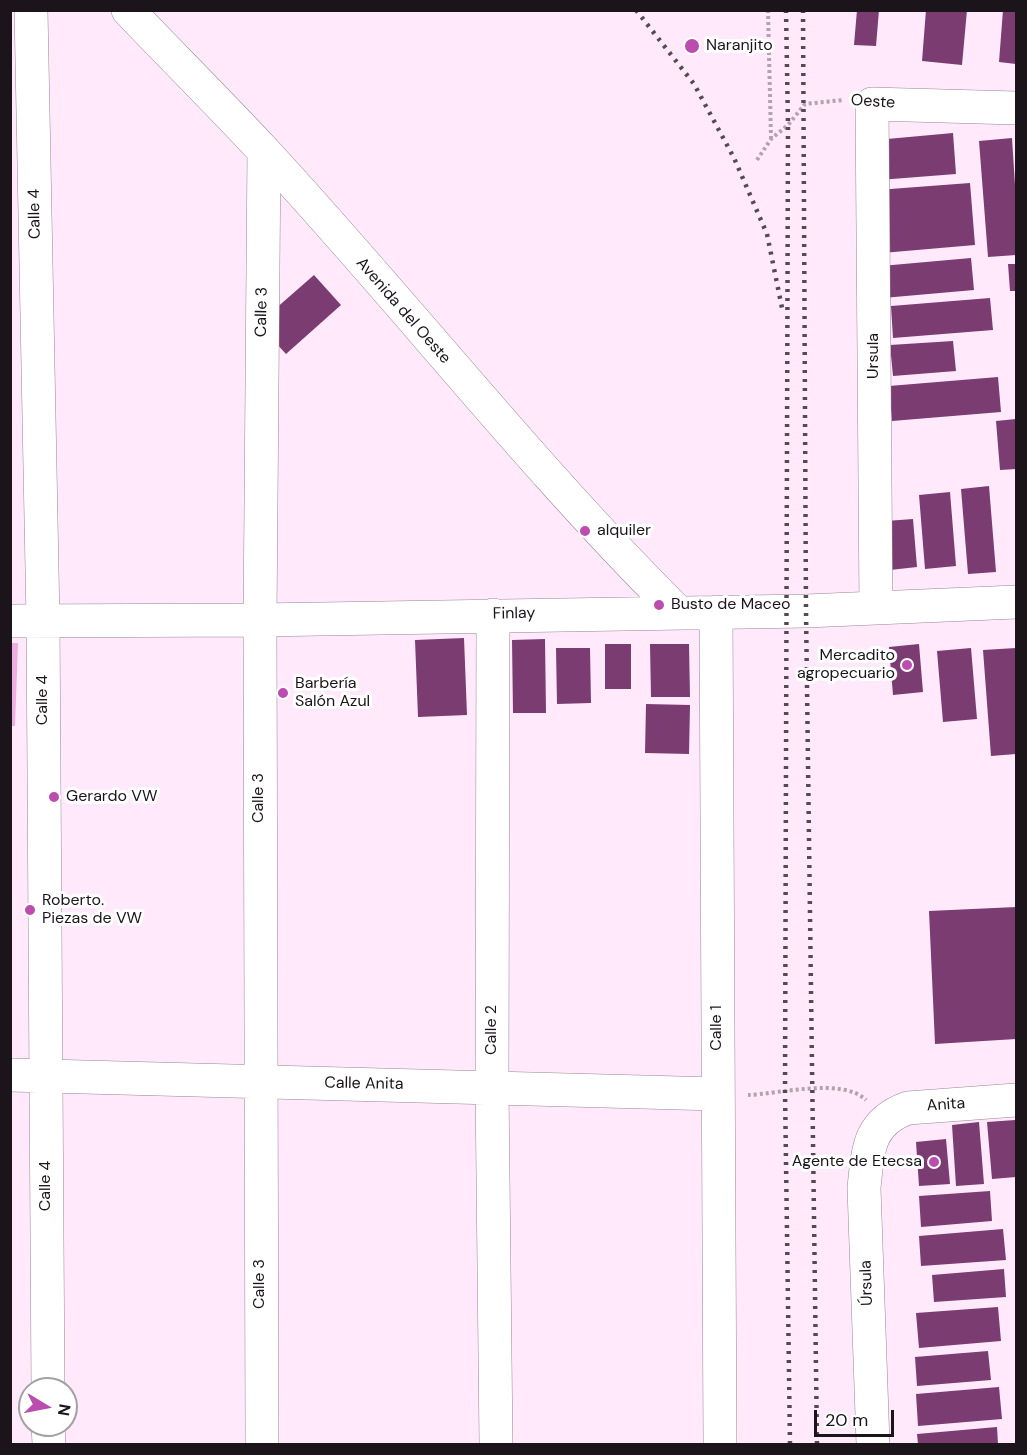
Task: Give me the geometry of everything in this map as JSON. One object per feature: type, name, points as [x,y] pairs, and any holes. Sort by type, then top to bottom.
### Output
[{"type":"street","name":"Calle 4","points":[[31,10],[43,620],[48,1377]]},
{"type":"street","name":"Avenida del Oeste","points":[[128,10],[264,151],[469,386],[640,574],[678,612]]},
{"type":"street","name":"Oeste","points":[[872,104],[1017,108]]},
{"type":"street","name":"Ursula","points":[[872,104],[876,608]]},
{"type":"street","name":"Calle 3","points":[[262,1444],[259,1082],[264,151]]},
{"type":"street","name":"Finlay","points":[[10,621],[260,620],[716,612],[1017,602]]},
{"type":"street","name":"Calle 1","points":[[716,612],[720,1444]]},
{"type":"street","name":"Calle 2","points":[[493,615],[492,1088],[496,1444]]},
{"type":"street","name":"Calle Anita","points":[[10,1075],[717,1095]]},
{"type":"street","name":"Anita","points":[[880,1124],[892,1113],[908,1108],[1017,1100]]},
{"type":"street","name":"Úrsula","points":[[873,1444],[864,1188],[869,1146],[880,1124]]},
{"type":"path","points":[[768,10],[771,138]]},
{"type":"path","name":"Oeste","points":[[757,160],[771,138],[788,125],[805,104],[834,99],[872,104]]},
{"type":"path","points":[[717,1095],[759,1095],[785,1089],[849,1090],[860,1094],[869,1104],[880,1124]]},
{"type":"shaded area","points":[[11,643],[18,643],[15,726],[11,726]]},
{"type":"building","points":[[857,10],[879,10],[876,46],[854,45]]},
{"type":"building","points":[[926,10],[967,10],[962,65],[922,61]]},
{"type":"building","points":[[1003,10],[1016,10],[1016,64],[999,62]]},
{"type":"building","points":[[953,133],[956,174],[879,180],[876,140]]},
{"type":"building","points":[[1012,138],[1016,200],[1016,255],[988,257],[979,141]]},
{"type":"building","points":[[970,183],[975,245],[882,253],[877,190]]},
{"type":"building","points":[[971,258],[974,290],[883,298],[881,266]]},
{"type":"building","points":[[1008,264],[1016,264],[1016,291],[1010,291]]},
{"type":"building","points":[[314,275],[341,305],[286,354],[274,341],[274,310]]},
{"type":"building","points":[[990,298],[993,330],[893,338],[891,306]]},
{"type":"building","points":[[953,341],[956,371],[893,376],[890,345]]},
{"type":"building","points":[[998,377],[1001,412],[892,421],[889,386]]},
{"type":"building","points":[[1016,419],[1016,469],[1000,470],[996,421]]},
{"type":"building","points":[[989,486],[996,572],[968,574],[961,489]]},
{"type":"building","points":[[950,492],[956,566],[925,569],[919,495]]},
{"type":"building","points":[[913,519],[917,567],[890,570],[886,521]]},
{"type":"building","points":[[464,638],[467,715],[418,717],[415,640]]},
{"type":"building","points":[[545,639],[546,713],[513,713],[512,640]]},
{"type":"building","points":[[605,644],[631,644],[631,689],[605,689]]},
{"type":"building","points":[[650,644],[689,644],[690,697],[651,697]]},
{"type":"building","points":[[919,644],[923,692],[893,695],[889,647]]},
{"type":"building","points":[[556,648],[590,648],[591,703],[557,704]]},
{"type":"building","points":[[971,648],[977,719],[943,722],[937,651]]},
{"type":"building","points":[[1016,648],[1016,754],[991,756],[983,650]]},
{"type":"building","points":[[646,704],[690,705],[689,754],[645,753]]},
{"type":"building","points":[[1016,907],[1016,1039],[935,1044],[929,911]]},
{"type":"building","points":[[1015,1120],[1016,1177],[992,1179],[987,1122]]},
{"type":"building","points":[[979,1122],[984,1184],[956,1186],[952,1125]]},
{"type":"building","points":[[946,1139],[950,1184],[919,1186],[916,1142]]},
{"type":"building","points":[[990,1191],[992,1221],[921,1227],[919,1196]]},
{"type":"building","points":[[1003,1229],[1006,1260],[921,1266],[919,1236]]},
{"type":"building","points":[[1004,1269],[1006,1297],[934,1302],[932,1275]]},
{"type":"building","points":[[998,1307],[1001,1341],[919,1348],[916,1313]]},
{"type":"building","points":[[988,1351],[991,1380],[917,1386],[915,1357]]},
{"type":"building","points":[[999,1387],[1002,1419],[918,1426],[916,1394]]},
{"type":"building","points":[[997,1427],[998,1444],[918,1444],[917,1434]]},
{"type":"railway","points":[[636,10],[694,84],[734,158],[767,234],[782,308]]},
{"type":"railway","points":[[786,10],[788,125],[785,1090],[790,1444]]},
{"type":"railway","points":[[803,10],[806,611],[817,1444]]},
{"type":"place","name":"Naranjito","points":[[692,46]]},
{"type":"place","name":"alquiler","points":[[585,531]]},
{"type":"place","name":"Busto de Maceo","points":[[659,605]]},
{"type":"place","name":"Mercadito agropecuario","points":[[907,665]]},
{"type":"place","name":"Barbería Salón Azul","points":[[283,693]]},
{"type":"place","name":"Gerardo VW","points":[[54,797]]},
{"type":"place","name":"Roberto. Piezas de VW","points":[[30,910]]},
{"type":"place","name":"Agente de Etecsa","points":[[934,1162]]}]
